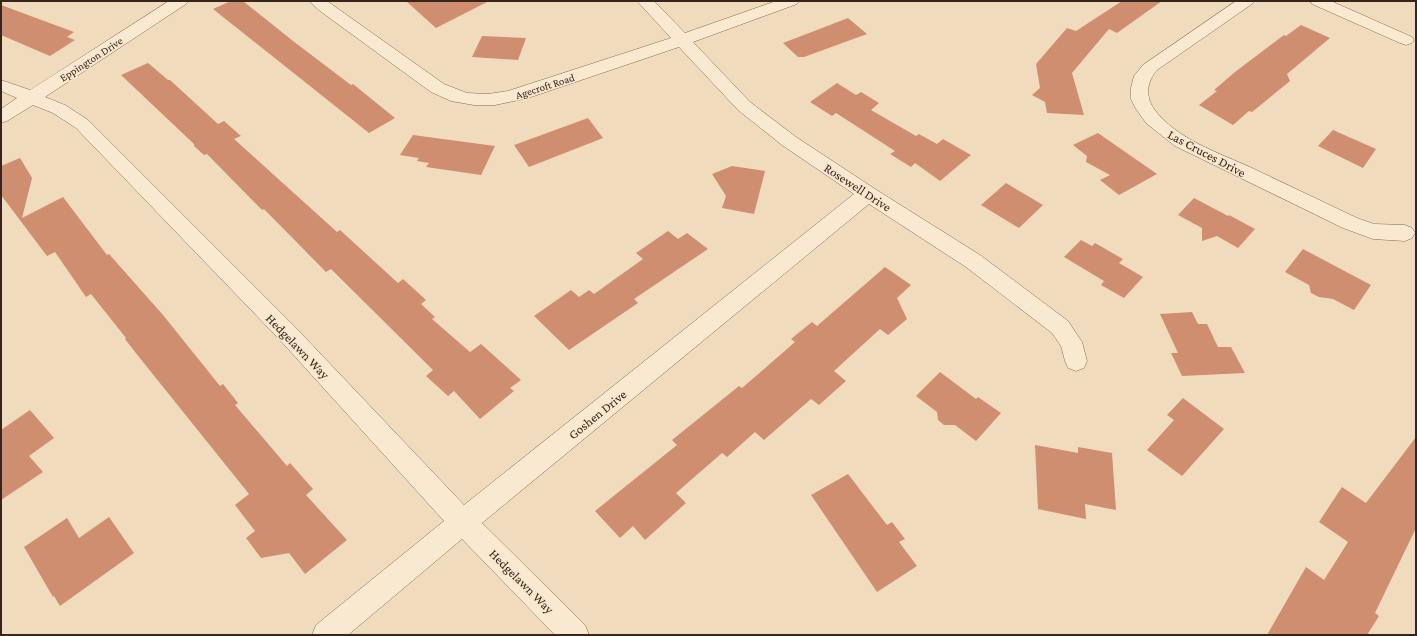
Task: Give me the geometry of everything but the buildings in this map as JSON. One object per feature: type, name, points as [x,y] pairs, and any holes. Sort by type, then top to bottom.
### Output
[{"type":"street","name":"Eppington Drive","points":[[1,117],[180,1]]},
{"type":"street","name":"Agecroft Road","points":[[317,1],[416,73],[450,94],[466,99],[486,100],[506,98],[522,94],[682,40],[791,1]]},
{"type":"street","name":"Rosewell Drive","points":[[645,1],[744,106],[789,142],[973,261],[1060,327],[1071,340],[1076,361]]},
{"type":"street","name":"Las Cruces Drive","points":[[1246,1],[1151,66],[1143,76],[1139,88],[1142,102],[1147,113],[1166,132],[1191,147],[1350,224],[1373,230],[1405,233]]},
{"type":"street","points":[[1318,1],[1406,40]]},
{"type":"street","name":"Hedgelawn Way","points":[[1,85],[59,109],[82,124],[288,334],[463,522],[575,635]]},
{"type":"street","name":"Goshen Drive","points":[[326,635],[868,194]]}]
